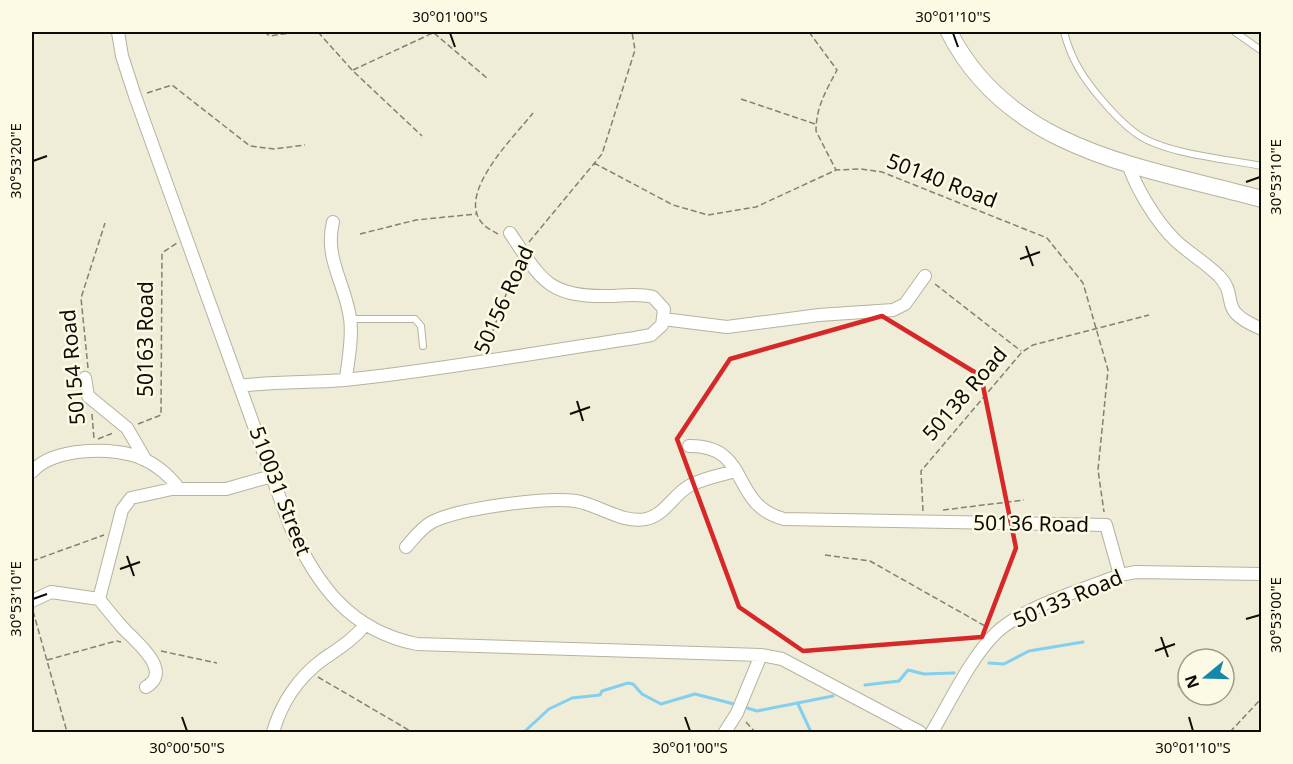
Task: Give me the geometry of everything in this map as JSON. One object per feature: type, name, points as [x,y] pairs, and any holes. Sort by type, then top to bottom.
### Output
[{"type":"street","name":"510031 Street","points":[[118,32],[122,56],[135,96],[272,476],[304,556],[330,594],[343,608],[365,625],[395,640],[417,644],[761,655],[782,659],[920,732]]},
{"type":"street","points":[[949,32],[981,81],[1018,114],[1064,141],[1128,163],[1262,199]]},
{"type":"street","points":[[1128,163],[1135,184],[1171,236],[1222,280],[1235,315],[1262,329]]},
{"type":"street","points":[[333,222],[329,251],[350,319],[346,380]]},
{"type":"street","points":[[482,360],[651,335],[658,330],[663,320],[664,309],[653,297],[584,296],[557,289],[541,277],[522,250],[506,235]]},
{"type":"street","points":[[663,320],[727,327],[819,315],[893,310],[905,304],[925,276]]},
{"type":"street","name":"50156 Road","points":[[240,386],[269,382],[346,380],[482,360]]},
{"type":"street","points":[[87,377],[91,399],[127,428],[145,459],[165,474],[179,489]]},
{"type":"street","name":"50136 Road","points":[[689,446],[715,448],[728,457],[748,494],[759,506],[774,516],[804,521],[1106,525],[1120,575]]},
{"type":"street","points":[[32,472],[40,462],[86,452],[112,451],[145,459]]},
{"type":"street","points":[[406,547],[422,529],[440,519],[507,506],[574,501],[597,506],[624,518],[645,519],[660,512],[691,484],[736,471]]},
{"type":"street","points":[[99,599],[124,504],[139,495],[179,489],[226,489],[272,476]]},
{"type":"street","name":"50133 Road","points":[[932,732],[982,649],[996,632],[1029,612],[1120,575],[1156,571],[1262,574]]},
{"type":"street","points":[[32,603],[51,592],[99,599],[153,660],[156,675],[154,681],[146,687]]},
{"type":"street","points":[[273,732],[285,700],[310,672],[354,638],[365,625]]},
{"type":"street","points":[[725,732],[737,713],[761,655]]},
{"type":"lane","points":[[1064,32],[1073,59],[1088,83],[1138,136],[1157,144],[1200,155],[1262,166]]},
{"type":"lane","points":[[1235,32],[1262,51]]},
{"type":"lane","points":[[350,319],[415,319],[421,326],[423,346]]},
{"type":"path","points":[[264,32],[270,36],[296,32]]},
{"type":"path","points":[[318,32],[352,70],[422,136]]},
{"type":"path","points":[[352,70],[434,32],[488,79]]},
{"type":"path","name":"50156 Road","points":[[482,360],[522,250],[602,154],[635,50],[632,32]]},
{"type":"path","points":[[809,32],[837,70],[817,108],[816,124],[816,131],[836,170]]},
{"type":"path","points":[[135,96],[172,85],[250,146],[274,149],[305,145]]},
{"type":"path","points":[[741,99],[816,124]]},
{"type":"path","points":[[506,235],[483,224],[477,214],[475,202],[480,180],[533,113]]},
{"type":"path","name":"50140 Road","points":[[594,163],[672,205],[708,215],[756,207],[836,170],[861,169],[882,172],[1047,238],[1083,283],[1108,370],[1098,470],[1106,525]]},
{"type":"path","points":[[360,234],[416,220],[477,214]]},
{"type":"path","name":"50154 Road","points":[[87,377],[81,298],[105,223]]},
{"type":"path","name":"50163 Road","points":[[94,440],[161,415],[162,254],[185,237]]},
{"type":"path","points":[[925,276],[1022,351]]},
{"type":"path","name":"50138 Road","points":[[905,521],[923,513],[921,471],[1022,351],[1033,345],[1149,315]]},
{"type":"path","name":"50154 Road","points":[[91,399],[94,440]]},
{"type":"path","points":[[935,511],[1024,500]]},
{"type":"path","points":[[825,555],[870,561],[996,632]]},
{"type":"path","points":[[32,603],[67,732]]},
{"type":"path","points":[[310,672],[412,732]]},
{"type":"path","points":[[1230,732],[1260,700]]},
{"type":"path","points":[[737,713],[755,732]]},
{"type":"highlighted area","points":[[882,316],[981,376],[1016,548],[982,637],[803,651],[739,607],[677,439],[730,359]]},
{"type":"waterway","points":[[989,663],[1004,664],[1029,651],[1083,642]]},
{"type":"waterway","points":[[865,685],[899,681],[908,670],[924,674],[954,673]]},
{"type":"waterway","points":[[524,732],[549,709],[572,698],[600,695],[602,691],[628,683],[633,684],[642,694],[661,704],[695,694],[734,704]]},
{"type":"waterway","points":[[747,708],[757,711],[833,696]]},
{"type":"waterway","points":[[798,704],[811,732]]}]
